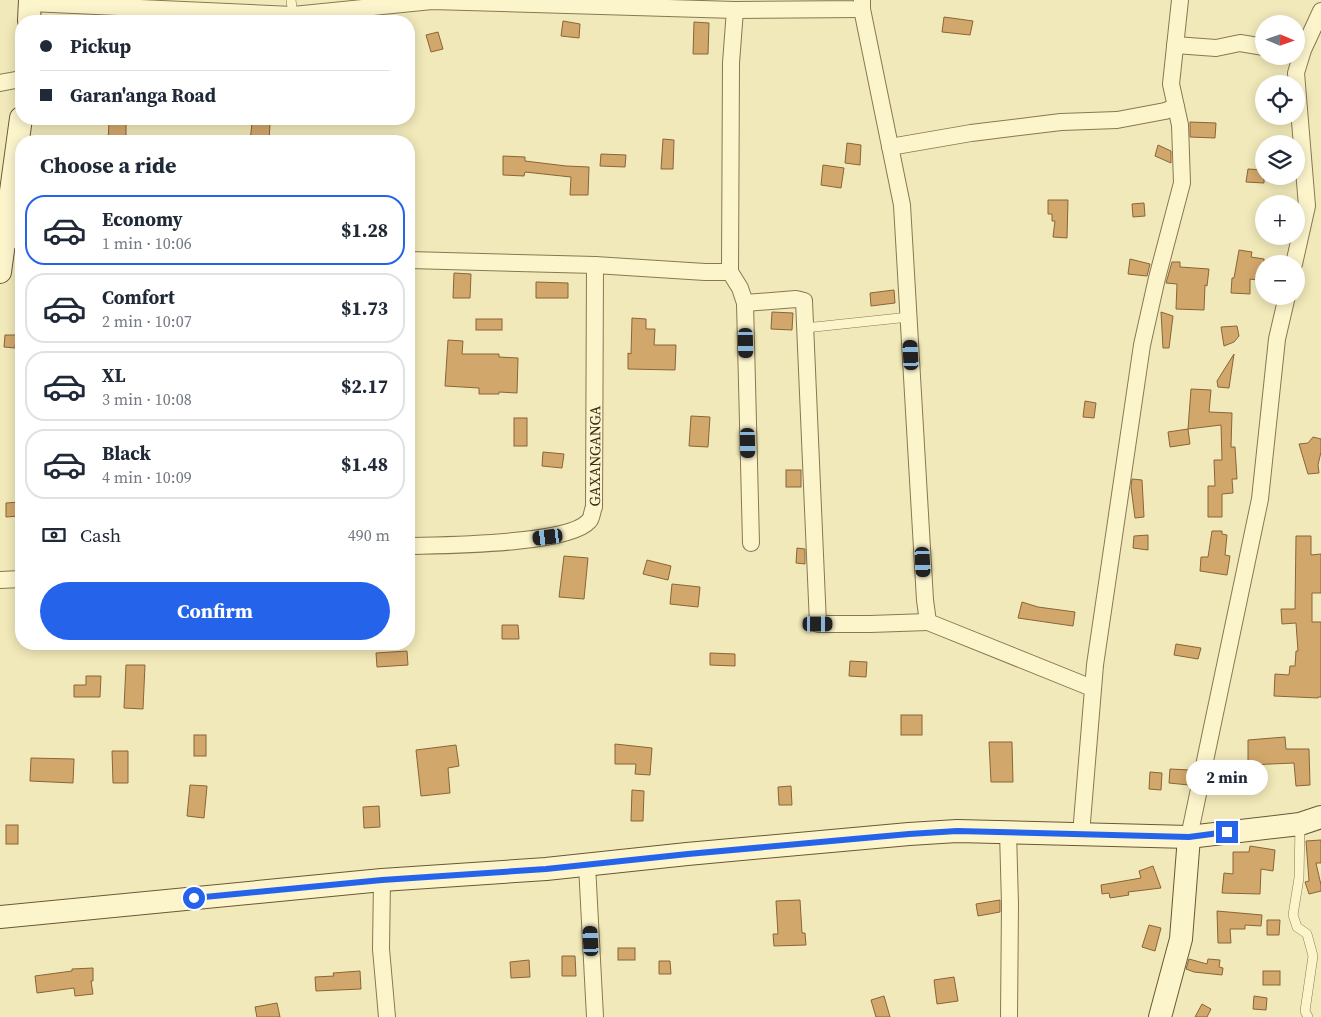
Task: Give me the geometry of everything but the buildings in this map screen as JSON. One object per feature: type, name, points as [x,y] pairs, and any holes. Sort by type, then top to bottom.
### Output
[{"type":"street","points":[[1081,834],[1092,688],[1142,345],[1182,182],[1180,125],[1171,84],[1180,0]]},
{"type":"street","points":[[30,8],[292,7],[432,1],[735,10],[862,4],[902,206],[925,600],[928,622]]},
{"type":"street","points":[[735,10],[731,64],[730,272],[740,288],[745,303],[751,543]]},
{"type":"street","points":[[1305,41],[1321,11]]},
{"type":"street","points":[[1175,45],[1216,48],[1240,43],[1255,46]]},
{"type":"street","points":[[1305,49],[1321,44]]},
{"type":"street","points":[[1296,255],[1306,206],[1296,73],[1297,65]]},
{"type":"street","points":[[0,83],[15,80]]},
{"type":"street","points":[[890,147],[971,133],[1061,122],[1118,120],[1176,107]]},
{"type":"street","points":[[0,272],[13,240],[15,210]]},
{"type":"street","points":[[415,260],[595,265],[730,272]]},
{"type":"street","name":"GAXANGANGA","points":[[415,546],[504,542],[548,537],[579,528],[590,520],[594,507],[595,265]]},
{"type":"street","points":[[745,303],[796,299],[804,301],[818,624],[928,622],[1092,688]]},
{"type":"street","points":[[1160,1017],[1181,939],[1189,837],[1260,499],[1277,339],[1284,305]]},
{"type":"street","points":[[0,580],[15,579]]},
{"type":"street","points":[[0,917],[382,880],[587,865],[909,834],[957,831],[1189,837],[1300,824],[1321,817]]},
{"type":"street","points":[[1008,832],[1010,904],[1009,1017]]},
{"type":"street","points":[[587,865],[595,1017]]},
{"type":"street","points":[[382,880],[380,949],[387,1017]]},
{"type":"lane","points":[[805,328],[909,317]]},
{"type":"lane","points":[[1300,824],[1299,878],[1293,915],[1296,927],[1307,934],[1313,956],[1306,1011],[1308,1017]]},
{"type":"route","points":[[194,898],[382,880],[546,869],[909,834],[957,831],[1189,837],[1227,832]]}]
